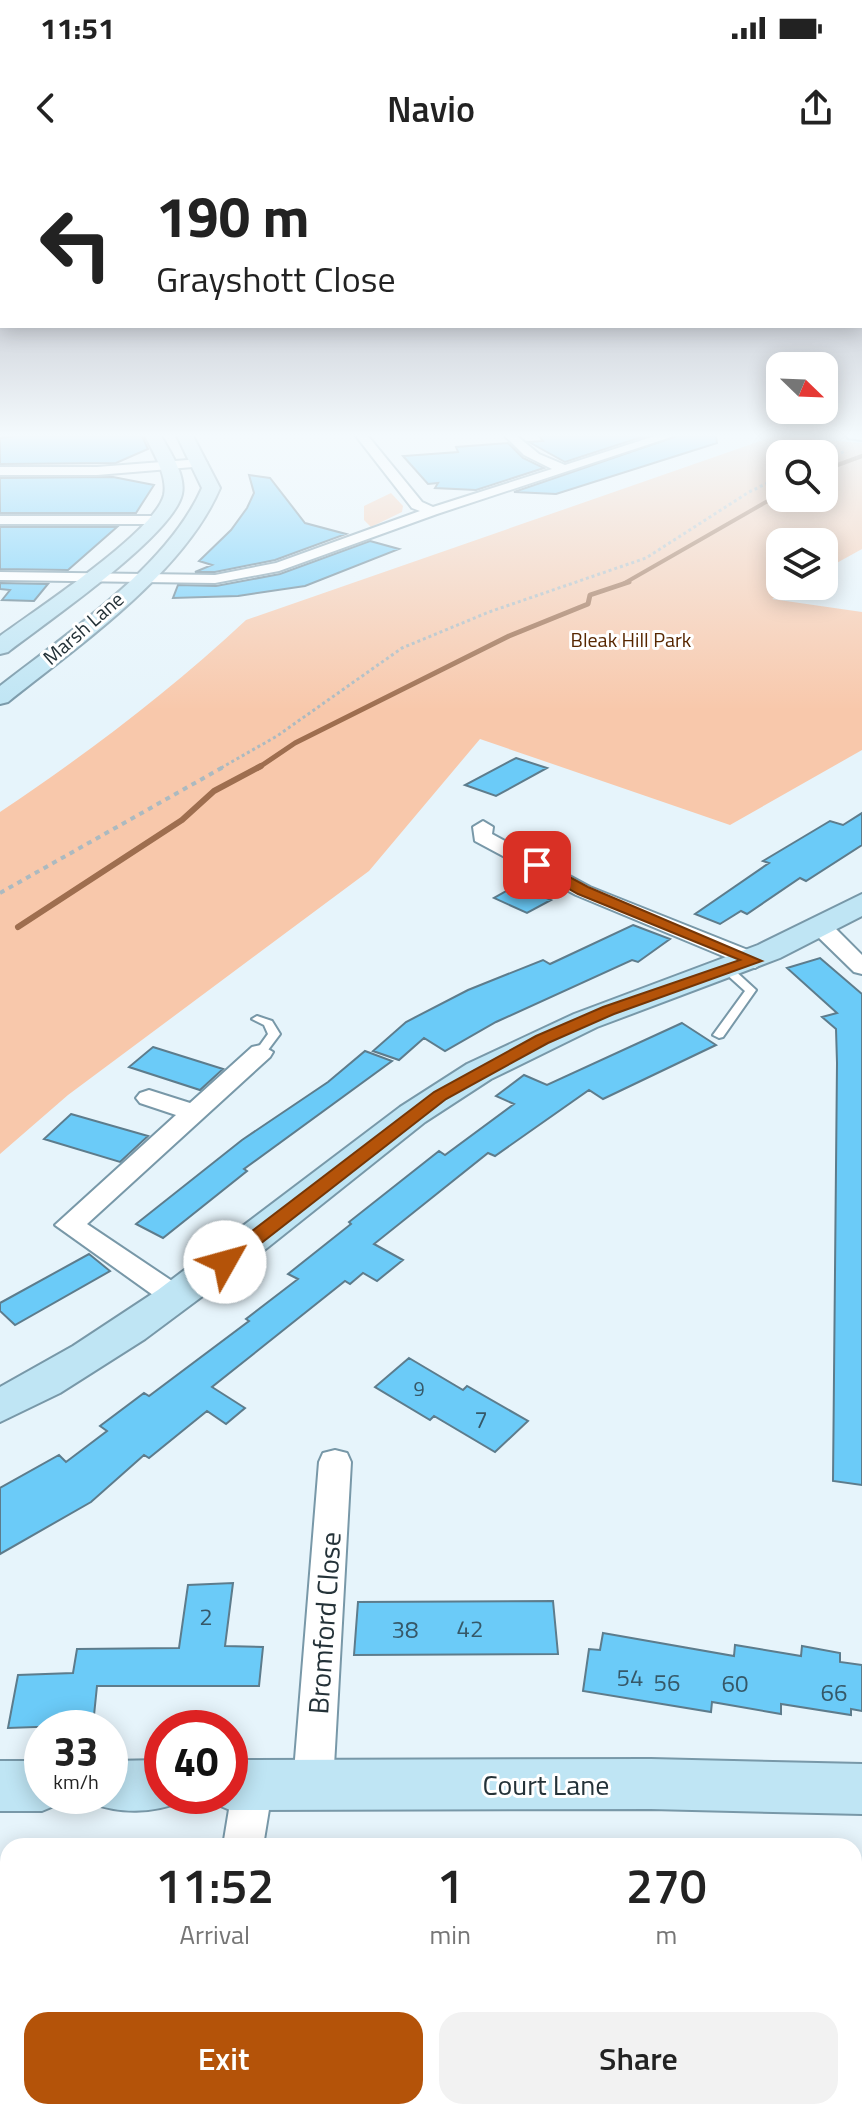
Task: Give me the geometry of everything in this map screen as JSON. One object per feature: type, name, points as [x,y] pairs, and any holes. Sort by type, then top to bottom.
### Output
[{"type":"main road","name":"Marsh Lane","points":[[0,647],[149,527]]},
{"type":"main road","name":"Marsh Lane","points":[[0,697],[60,650],[190,527]]},
{"type":"main road","points":[[0,1406],[44,1383],[177,1298],[440,1095],[542,1039],[608,1011],[742,965],[823,929],[862,903]]},
{"type":"main road","name":"Court Lane","points":[[248,1785],[651,1784],[862,1789]]},
{"type":"main road","points":[[0,1786],[24,1786]]},
{"type":"street","points":[[0,576],[215,579],[249,575],[385,527]]},
{"type":"street","points":[[459,843],[482,832],[583,891],[742,965]]},
{"type":"street","points":[[823,929],[862,967]]},
{"type":"street","points":[[177,1298],[69,1225],[197,1113],[261,1052]]},
{"type":"street","points":[[149,1098],[197,1113]]},
{"type":"street","name":"Bromford Close","points":[[313,1784],[335,1462]]},
{"type":"street","points":[[242,1814],[243,1838]]},
{"type":"lane","points":[[719,1035],[751,990],[742,965]]},
{"type":"lane","points":[[257,1019],[268,1023],[274,1034],[261,1052]]},
{"type":"path","points":[[0,893],[277,736],[402,648],[489,612],[646,558],[694,527]]},
{"type":"green space","name":"Bleak Hill Park","points":[[512,527],[862,527],[862,549],[838,562],[838,528],[766,528],[766,600],[862,612],[862,750],[730,825],[480,739],[369,871],[68,1095],[0,1154],[0,812],[127,721],[246,620]]},
{"type":"building","points":[[0,527],[117,527],[68,570],[0,569]]},
{"type":"building","points":[[233,527],[321,527],[346,534],[275,560],[215,572],[195,572],[212,565],[199,561]]},
{"type":"building","points":[[370,541],[399,549],[305,586],[238,596],[173,598],[178,585],[216,586],[280,574]]},
{"type":"building","points":[[0,583],[48,584],[34,601],[2,600],[10,590],[0,589]]},
{"type":"building","points":[[516,758],[547,768],[496,796],[465,785]]},
{"type":"building","points":[[862,813],[862,845],[806,881],[800,878],[747,914],[741,911],[720,924],[695,914],[769,863],[763,861],[830,821],[843,825]]},
{"type":"building","points":[[517,885],[551,900],[527,913],[494,898]]},
{"type":"building","points":[[633,925],[670,939],[638,962],[632,960],[496,1022],[445,1051],[424,1038],[399,1060],[373,1051],[406,1022],[468,990],[543,960],[550,964]]},
{"type":"building","points":[[820,958],[862,994],[862,1485],[833,1481],[837,1063],[836,1029],[822,1017],[837,1013],[787,968]]},
{"type":"building","points":[[682,1023],[716,1045],[603,1099],[589,1090],[495,1156],[488,1153],[374,1244],[403,1260],[377,1281],[363,1273],[350,1284],[345,1281],[212,1387],[245,1408],[226,1424],[207,1411],[149,1458],[144,1455],[91,1502],[0,1554],[0,1488],[59,1455],[66,1462],[107,1431],[100,1426],[144,1393],[149,1396],[249,1321],[246,1319],[298,1279],[288,1274],[351,1224],[349,1222],[439,1151],[445,1155],[514,1104],[496,1096],[524,1075],[547,1085]]},
{"type":"building","points":[[153,1047],[223,1069],[200,1090],[129,1067]]},
{"type":"building","points":[[365,1051],[392,1061],[244,1169],[247,1171],[163,1238],[136,1224],[242,1140],[328,1082]]},
{"type":"building","points":[[71,1114],[148,1136],[120,1162],[44,1139]]},
{"type":"building","points":[[89,1254],[110,1271],[15,1325],[0,1311],[0,1303]]},
{"type":"building","points":[[409,1358],[463,1390],[467,1386],[528,1421],[495,1452],[434,1416],[430,1420],[375,1387]]},
{"type":"building","points":[[233,1583],[225,1646],[263,1647],[259,1686],[97,1686],[95,1710],[24,1710],[24,1727],[8,1728],[18,1675],[73,1673],[77,1649],[179,1648],[188,1585]]},
{"type":"building","points":[[553,1601],[558,1654],[354,1655],[358,1602]]},
{"type":"building","points":[[603,1633],[734,1656],[735,1645],[801,1656],[802,1646],[840,1653],[840,1662],[862,1665],[862,1711],[851,1709],[851,1715],[781,1704],[781,1714],[712,1702],[711,1712],[583,1691],[589,1649],[600,1650]]},
{"type":"waterway","points":[[623,584],[722,527]]},
{"type":"waterway","points":[[623,584],[629,582]]},
{"type":"waterway","points":[[261,766],[295,743],[509,636],[588,604],[590,595],[623,584]]},
{"type":"waterway","points":[[18,927],[182,820],[214,791],[261,766]]},
{"type":"route","points":[[225,1262],[440,1095],[542,1039],[608,1011],[755,961],[668,922],[583,891],[537,865]]}]
